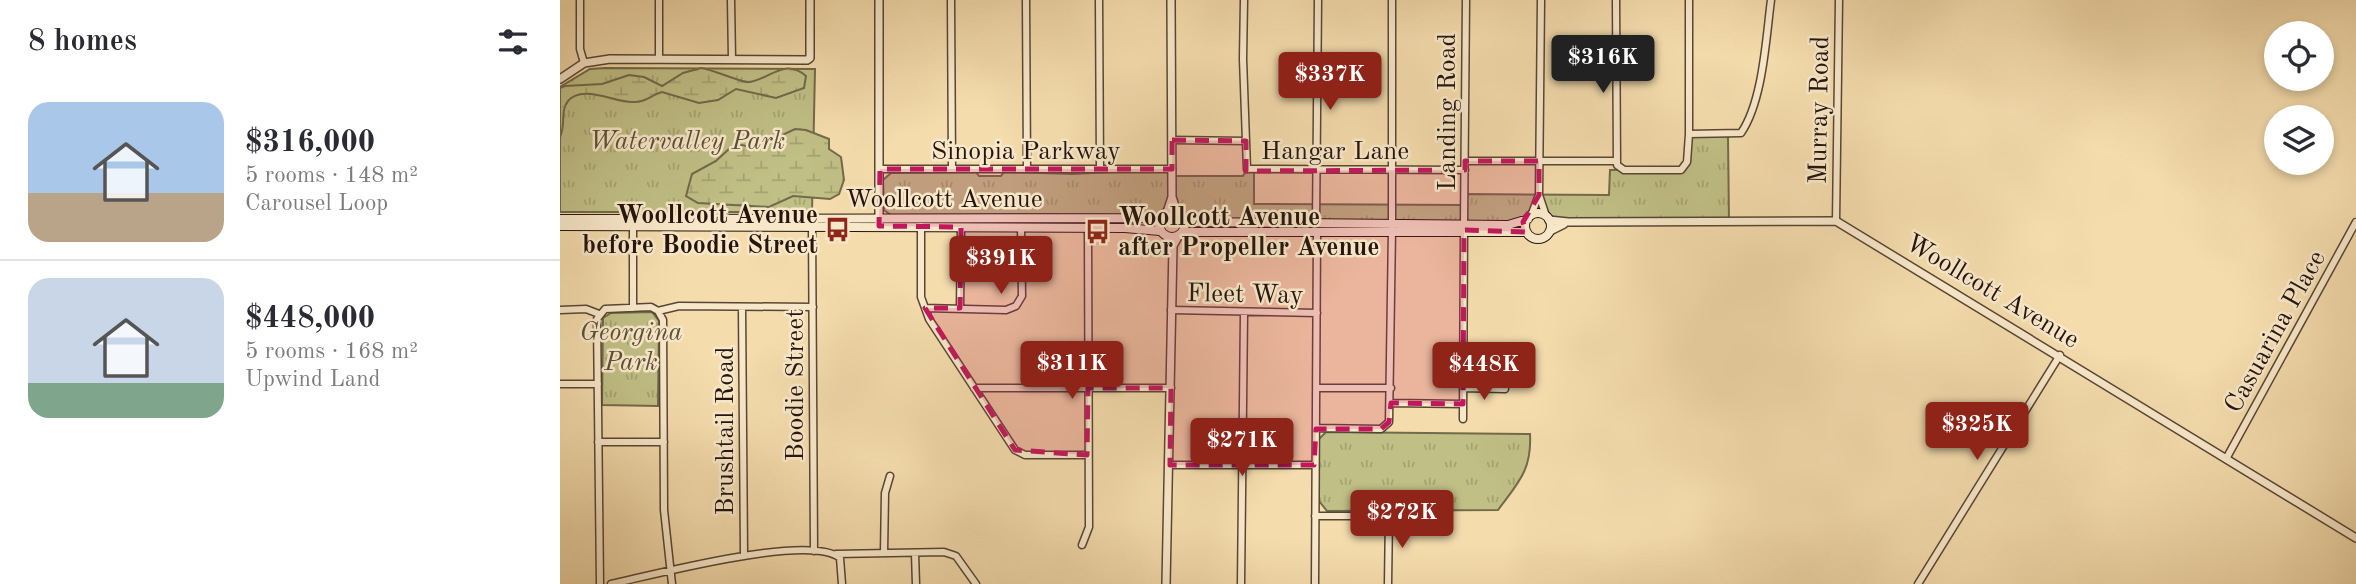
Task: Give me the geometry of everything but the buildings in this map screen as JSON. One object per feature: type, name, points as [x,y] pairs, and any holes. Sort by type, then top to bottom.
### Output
[{"type":"main road","name":"Woollcott Avenue","points":[[560,219],[812,223],[1163,215],[1177,212]]},
{"type":"main road","points":[[1177,212],[1185,222],[1180,234]]},
{"type":"main road","points":[[1163,215],[1163,234]]},
{"type":"main road","name":"Woollcott Avenue","points":[[1185,222],[1317,227],[1464,227],[1508,225],[1529,218],[1547,218]]},
{"type":"main road","points":[[1527,232],[1529,218]]},
{"type":"main road","points":[[1547,218],[1550,231]]},
{"type":"main road","name":"Woollcott Avenue","points":[[560,226],[633,222]]},
{"type":"main road","name":"Woollcott Avenue","points":[[879,222],[921,226],[1088,228],[1163,234],[1317,227]]},
{"type":"main road","name":"Woollcott Avenue","points":[[1464,227],[1527,232],[1532,238],[1540,239],[1550,231]]},
{"type":"street","points":[[580,0],[580,49],[584,63]]},
{"type":"street","points":[[659,0],[659,58]]},
{"type":"street","points":[[731,0],[732,59]]},
{"type":"street","points":[[560,79],[584,63],[659,58],[810,58],[810,0]]},
{"type":"street","points":[[879,0],[879,222]]},
{"type":"street","points":[[951,0],[952,169]]},
{"type":"street","points":[[1026,0],[1027,168]]},
{"type":"street","points":[[1099,0],[1100,168]]},
{"type":"street","points":[[1171,0],[1172,197],[1177,212]]},
{"type":"street","points":[[1172,140],[1246,141],[1244,0]]},
{"type":"street","points":[[1315,584],[1318,0]]},
{"type":"street","points":[[1316,428],[1381,429],[1389,422],[1392,0]]},
{"type":"street","name":"Landing Road","points":[[1463,419],[1466,0]]},
{"type":"street","points":[[1541,0],[1539,195],[1547,218]]},
{"type":"street","points":[[1616,0],[1617,166],[1624,170],[1681,170],[1688,162],[1689,0]]},
{"type":"street","points":[[1689,134],[1732,135],[1741,133],[1746,125],[1756,98],[1771,0]]},
{"type":"street","name":"Murray Road","points":[[1836,221],[1839,0]]},
{"type":"street","name":"Hangar Lane","points":[[1246,141],[1247,169],[1465,170]]},
{"type":"street","points":[[1465,161],[1617,161]]},
{"type":"street","name":"Sinopia Parkway","points":[[880,169],[1172,169]]},
{"type":"street","points":[[1529,218],[1539,195]]},
{"type":"street","points":[[1163,215],[1172,197]]},
{"type":"street","name":"Woollcott Avenue","points":[[1547,218],[1568,222],[1836,221],[2060,355],[2356,538]]},
{"type":"street","points":[[633,222],[633,308]]},
{"type":"street","name":"Woollcott Avenue","points":[[1550,231],[1568,222]]},
{"type":"street","name":"Casuarina Place","points":[[2226,459],[2356,222]]},
{"type":"street","name":"Boodie Street","points":[[812,223],[814,551]]},
{"type":"street","points":[[921,226],[921,296],[925,308],[1015,450],[1025,455],[1087,455]]},
{"type":"street","points":[[960,308],[961,227]]},
{"type":"street","points":[[925,308],[1006,310],[1016,306],[1022,296],[1021,227]]},
{"type":"street","points":[[1082,545],[1089,527],[1088,228]]},
{"type":"street","points":[[1163,234],[1172,246]]},
{"type":"street","points":[[1166,584],[1172,246],[1180,234]]},
{"type":"street","points":[[600,584],[599,314],[605,309],[658,310],[679,306],[813,307]]},
{"type":"street","name":"Brushtail Road","points":[[742,307],[744,555]]},
{"type":"street","points":[[560,310],[586,309],[599,314]]},
{"type":"street","points":[[658,310],[663,320],[664,510],[672,584]]},
{"type":"street","name":"Fleet Way","points":[[1171,310],[1317,313]]},
{"type":"street","points":[[1241,584],[1244,313]]},
{"type":"street","points":[[1918,584],[2060,355]]},
{"type":"street","points":[[560,384],[598,384]]},
{"type":"street","points":[[974,387],[1171,388]]},
{"type":"street","points":[[1316,388],[1391,388]]},
{"type":"street","points":[[1463,388],[1505,389]]},
{"type":"street","points":[[1391,403],[1463,404]]},
{"type":"street","points":[[598,442],[664,442]]},
{"type":"street","points":[[1170,465],[1314,465]]},
{"type":"street","points":[[884,552],[885,493],[890,476]]},
{"type":"street","points":[[1315,516],[1406,516]]},
{"type":"street","points":[[1388,584],[1389,516]]},
{"type":"street","points":[[611,584],[744,555],[814,551],[835,554],[944,552],[956,556],[976,584]]},
{"type":"street","points":[[915,553],[916,584]]},
{"type":"street","points":[[835,554],[842,564],[842,584]]},
{"type":"highlighted area","points":[[1172,140],[1246,141],[1246,171],[1465,170],[1465,161],[1539,161],[1539,195],[1523,222],[1526,232],[1464,230],[1463,404],[1391,403],[1389,422],[1381,429],[1316,429],[1314,465],[1170,465],[1171,388],[1088,388],[1087,455],[1015,450],[925,308],[960,308],[961,227],[879,226],[880,169],[1172,169]]},
{"type":"green space","points":[[701,68],[745,82],[784,69],[798,71],[806,76],[804,88],[776,98],[736,89],[718,100],[699,103],[662,92],[637,102],[581,94],[574,96],[566,105],[560,137],[560,88],[602,84],[629,75],[644,77],[662,86],[683,73]]},
{"type":"green space","name":"Watervalley Park","points":[[590,69],[815,69],[812,212],[560,212],[560,87]]},
{"type":"green space","points":[[795,129],[806,130],[829,139],[829,149],[841,157],[844,180],[839,194],[830,199],[793,196],[769,207],[698,203],[686,196],[692,174],[716,161],[729,149],[742,145],[755,148]]},
{"type":"green space","points":[[1689,134],[1728,136],[1729,222],[1549,220],[1539,214],[1511,224],[1185,222],[1176,212],[1167,212],[1160,218],[892,216],[884,210],[883,180],[891,173],[976,172],[979,176],[1001,176],[1004,172],[1073,174],[1172,169],[1172,176],[1243,176],[1247,169],[1254,171],[1254,204],[1464,205],[1465,194],[1609,195],[1610,170],[1684,169]]},
{"type":"green space","name":"Georgina Park","points":[[652,312],[659,321],[658,406],[602,405],[603,318],[611,313]]},
{"type":"green space","points":[[1326,432],[1530,434],[1529,457],[1522,475],[1498,510],[1327,511],[1319,501],[1319,439]]},
{"type":"place","name":"Woollcott Avenue before Boodie Street","points":[[838,229]]},
{"type":"place","name":"Woollcott Avenue after Propeller Avenue","points":[[1098,231]]}]
